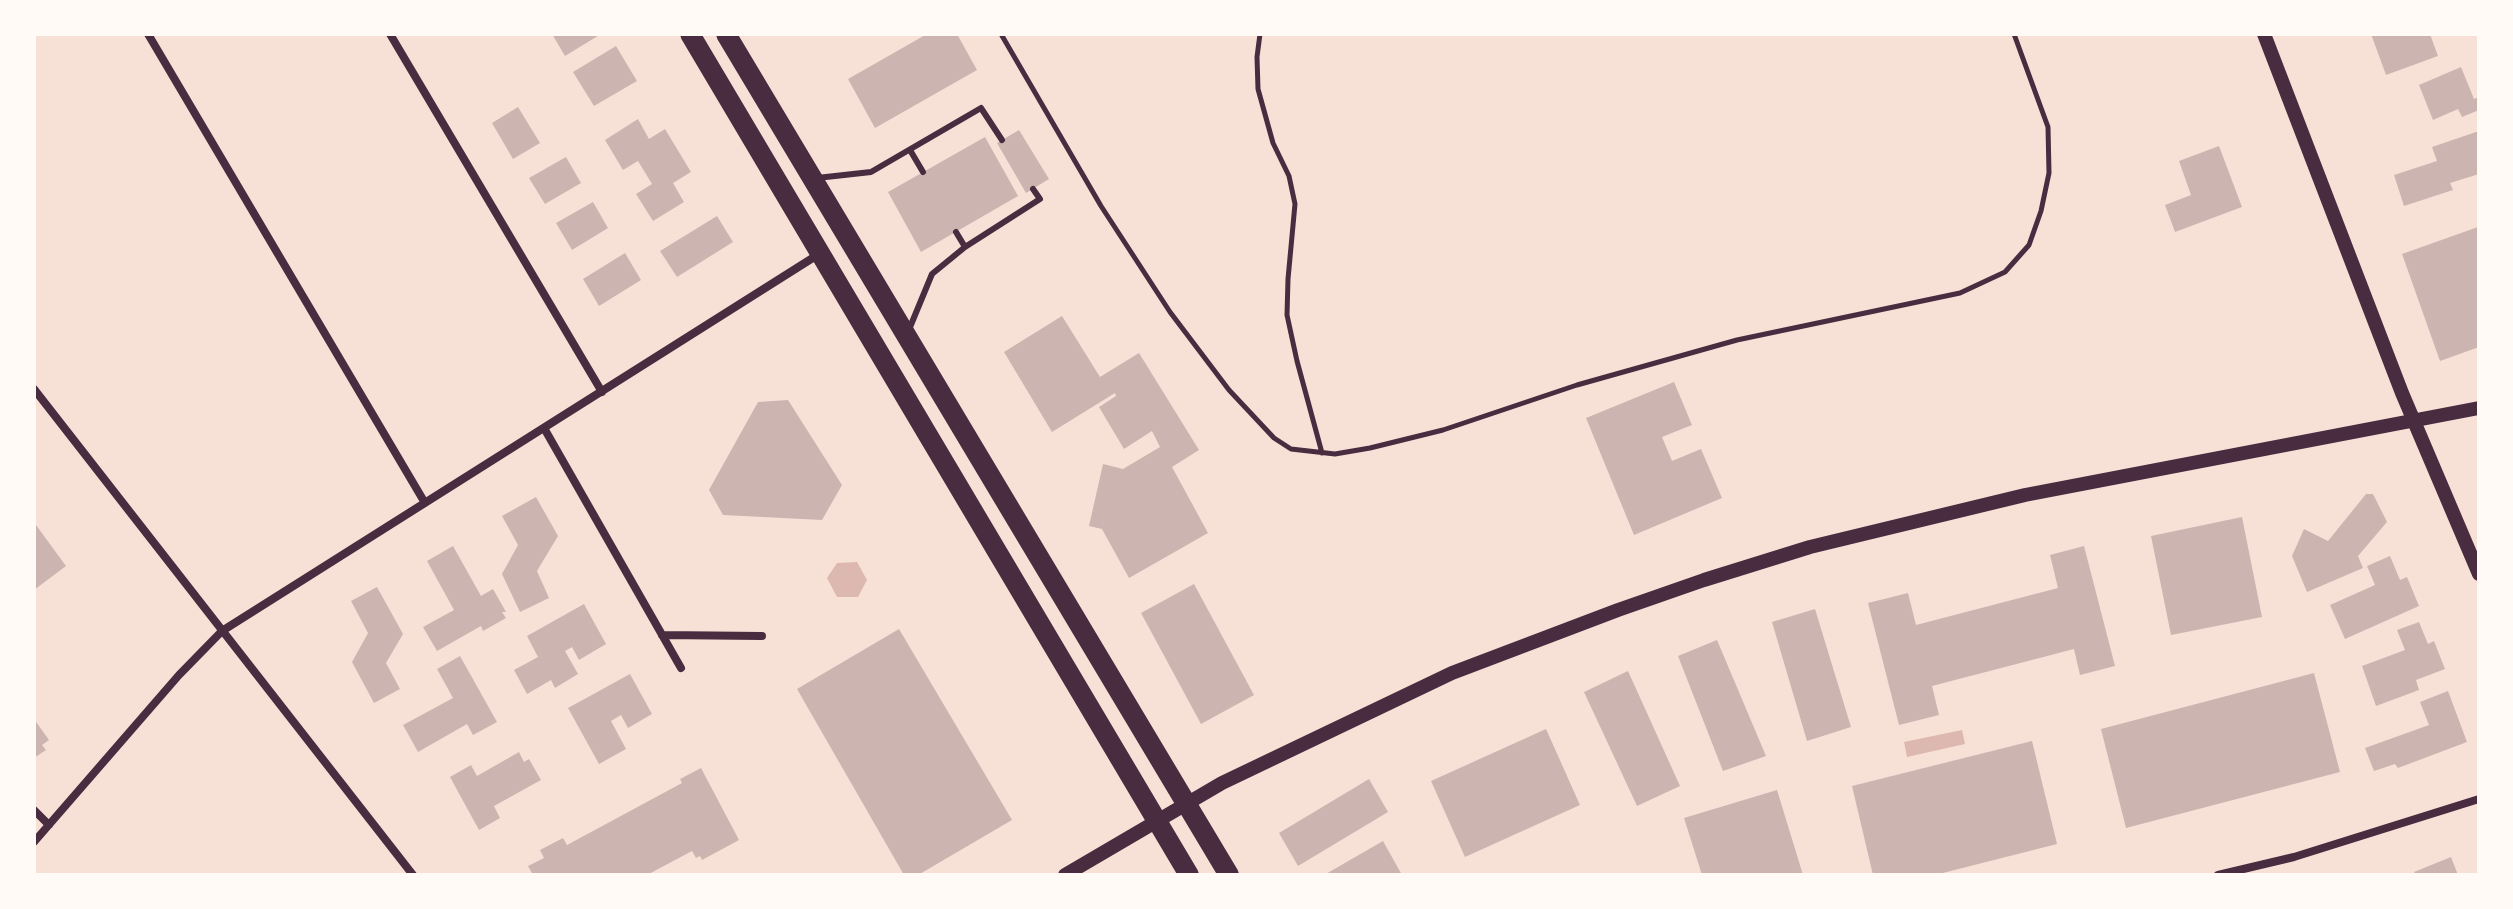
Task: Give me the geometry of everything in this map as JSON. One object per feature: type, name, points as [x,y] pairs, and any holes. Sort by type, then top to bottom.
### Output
[{"type":"main road","points":[[690,34],[1189,875]]},
{"type":"main road","points":[[726,34],[1229,875]]},
{"type":"street","points":[[148,34],[425,503]]},
{"type":"street","points":[[390,34],[602,392]]},
{"type":"street","points":[[2264,34],[2414,420],[2479,574]]},
{"type":"street","points":[[34,842],[179,675],[222,631],[820,253]]},
{"type":"street","points":[[34,389],[413,875]]},
{"type":"street","points":[[1065,875],[1186,802],[1452,673],[1704,580],[1810,547],[1994,502],[2479,408]]},
{"type":"street","points":[[544,428],[681,668]]},
{"type":"street","points":[[662,635],[762,636]]},
{"type":"street","points":[[2218,875],[2309,852],[2479,799]]},
{"type":"street","points":[[34,810],[49,825]]},
{"type":"lane","points":[[813,179],[871,172],[981,108],[1002,140]]},
{"type":"lane","points":[[910,150],[923,172]]},
{"type":"lane","points":[[907,335],[932,274],[965,247],[1040,199],[1033,189]]},
{"type":"lane","points":[[956,232],[965,247]]},
{"type":"path","points":[[1001,34],[1101,206],[1170,312],[1220,379],[1274,438],[1291,449],[1322,453],[1370,448],[1443,430],[1577,385],[1737,340],[1960,293],[2005,272],[2029,245],[2041,211],[2049,173],[2048,127],[2014,34]]},
{"type":"path","points":[[1260,34],[1258,89],[1273,143],[1289,176],[1295,204],[1287,315],[1322,453]]},
{"type":"shaded area","points":[[857,562],[867,580],[858,597],[837,597],[827,578],[837,563]]},
{"type":"shaded area","points":[[1962,730],[1965,744],[1907,757],[1904,742]]},
{"type":"building","points":[[552,34],[601,34],[565,56]]},
{"type":"building","points":[[927,34],[957,34],[977,70],[875,128],[848,79]]},
{"type":"building","points":[[2371,34],[2430,34],[2438,56],[2386,75]]},
{"type":"building","points":[[616,46],[637,81],[594,106],[573,72]]},
{"type":"building","points":[[2461,67],[2474,99],[2479,97],[2479,110],[2462,117],[2458,109],[2433,120],[2419,85]]},
{"type":"building","points":[[518,107],[540,143],[513,159],[492,123]]},
{"type":"building","points":[[638,119],[649,139],[665,129],[691,172],[673,183],[684,202],[653,221],[636,194],[652,184],[638,161],[623,170],[605,140]]},
{"type":"building","points":[[1019,130],[1049,179],[1026,193],[997,143]]},
{"type":"building","points":[[2479,131],[2479,174],[2450,183],[2453,190],[2404,206],[2394,175],[2437,161],[2432,147]]},
{"type":"building","points":[[985,137],[1018,196],[921,252],[888,192]]},
{"type":"building","points":[[2219,146],[2242,207],[2175,232],[2165,205],[2191,195],[2179,161]]},
{"type":"building","points":[[566,157],[581,183],[545,204],[529,178]]},
{"type":"building","points":[[593,202],[608,228],[572,250],[556,223]]},
{"type":"building","points":[[717,216],[733,242],[677,277],[660,251]]},
{"type":"building","points":[[2478,227],[2479,347],[2440,361],[2402,254]]},
{"type":"building","points":[[625,253],[641,280],[599,306],[583,279]]},
{"type":"building","points":[[1062,316],[1100,377],[1139,353],[1199,450],[1172,467],[1208,533],[1129,578],[1102,529],[1089,526],[1103,464],[1123,469],[1160,447],[1152,431],[1124,449],[1099,407],[1116,396],[1115,393],[1052,432],[1004,352]]},
{"type":"building","points":[[1674,382],[1692,425],[1662,437],[1672,461],[1701,449],[1722,498],[1634,535],[1586,418]]},
{"type":"building","points":[[788,400],[842,485],[822,520],[723,515],[709,490],[758,402]]},
{"type":"building","points":[[2366,494],[2373,494],[2387,522],[2358,556],[2363,568],[2307,592],[2292,556],[2304,529],[2328,541]]},
{"type":"building","points":[[536,497],[558,536],[537,571],[549,598],[520,612],[502,574],[518,545],[502,516]]},
{"type":"building","points":[[2242,517],[2262,617],[2171,635],[2151,536]]},
{"type":"building","points":[[34,526],[66,566],[34,590]]},
{"type":"building","points":[[453,546],[481,596],[493,589],[506,612],[502,612],[506,618],[483,631],[481,626],[437,651],[423,627],[454,610],[427,561]]},
{"type":"building","points":[[2084,546],[2115,666],[2080,675],[2074,649],[1932,686],[1939,715],[1899,725],[1868,603],[1908,593],[1916,625],[2058,588],[2050,555]]},
{"type":"building","points":[[2390,556],[2400,580],[2407,577],[2419,606],[2345,639],[2330,605],[2375,585],[2367,566]]},
{"type":"building","points":[[1194,584],[1254,695],[1201,724],[1141,613]]},
{"type":"building","points":[[377,587],[403,634],[386,663],[400,689],[374,703],[352,662],[368,633],[351,601]]},
{"type":"building","points":[[584,604],[606,644],[579,660],[572,647],[565,651],[578,674],[555,688],[551,680],[527,694],[514,670],[538,657],[527,636]]},
{"type":"building","points":[[1815,609],[1851,727],[1807,741],[1772,622]]},
{"type":"building","points":[[2419,622],[2428,644],[2434,641],[2445,669],[2416,680],[2419,690],[2376,706],[2362,666],[2405,650],[2397,630]]},
{"type":"building","points":[[899,629],[1012,820],[918,875],[904,875],[797,689]]},
{"type":"building","points":[[1717,640],[1766,756],[1723,771],[1678,656]]},
{"type":"building","points":[[460,656],[497,722],[473,735],[467,724],[418,752],[403,725],[453,698],[437,669]]},
{"type":"building","points":[[1628,671],[1680,786],[1637,806],[1584,692]]},
{"type":"building","points":[[2314,673],[2340,772],[2126,828],[2101,729]]},
{"type":"building","points":[[630,674],[652,714],[628,728],[621,715],[611,721],[626,749],[599,764],[568,708]]},
{"type":"building","points":[[2448,691],[2467,742],[2398,768],[2395,764],[2374,771],[2365,748],[2429,725],[2420,702]]},
{"type":"building","points":[[34,719],[49,740],[42,745],[46,750],[34,758]]},
{"type":"building","points":[[1546,729],[1580,805],[1465,857],[1431,781]]},
{"type":"building","points":[[2032,741],[2057,844],[1935,875],[1873,875],[1852,786]]},
{"type":"building","points":[[519,752],[524,762],[529,759],[541,780],[494,806],[500,818],[479,830],[450,777],[471,765],[477,776]]},
{"type":"building","points":[[701,768],[739,840],[702,860],[700,856],[696,858],[692,851],[647,875],[533,875],[528,866],[544,858],[540,850],[563,838],[567,845],[682,783],[680,779]]},
{"type":"building","points":[[1369,779],[1388,812],[1298,866],[1279,833]]},
{"type":"building","points":[[1777,790],[1803,875],[1702,875],[1684,818]]},
{"type":"building","points":[[1383,841],[1402,875],[1324,875]]},
{"type":"building","points":[[2451,857],[2458,875],[2416,875],[2414,872]]}]
